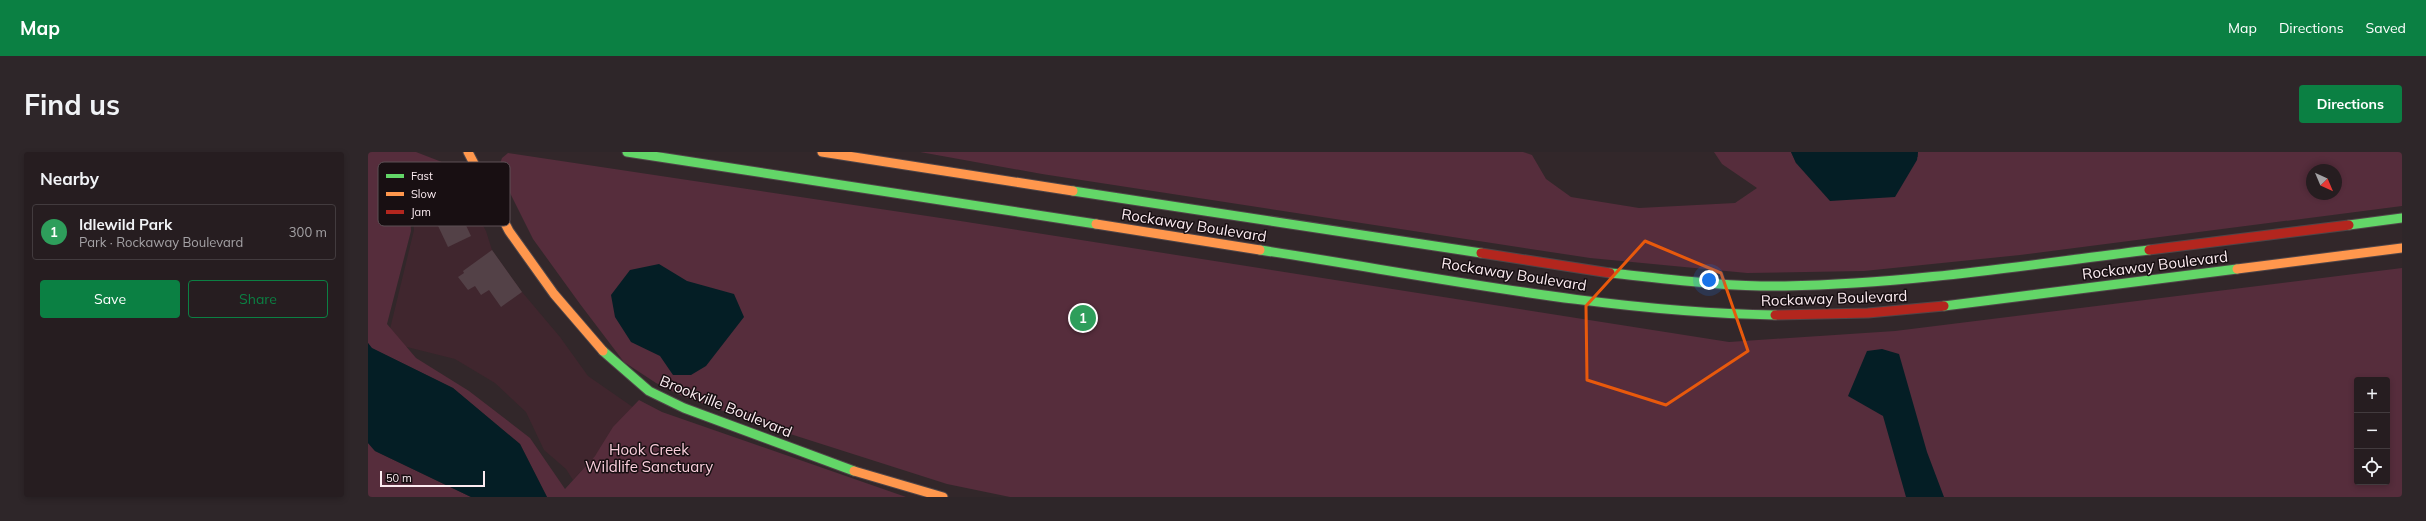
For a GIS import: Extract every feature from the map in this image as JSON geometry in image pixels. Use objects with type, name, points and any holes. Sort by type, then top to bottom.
[{"type":"main road","name":"Brookville Boulevard","points":[[468,152],[473,162]]},
{"type":"main road","name":"Rockaway Boulevard","points":[[627,152],[1599,302],[1726,314],[1828,315],[1907,310],[2402,248]]},
{"type":"main road","name":"Rockaway Boulevard","points":[[822,152],[1608,273],[1732,285],[1818,286],[1940,277],[2402,218]]},
{"type":"main road","name":"Brookville Boulevard","points":[[507,226],[554,294],[603,352],[649,390],[684,408],[875,479],[943,497]]},
{"type":"highlighted area","points":[[1645,241],[1721,273],[1748,351],[1666,405],[1587,380],[1586,306]]},
{"type":"shaded area","points":[[414,226],[483,226],[492,250],[522,292],[560,337],[588,376],[637,410],[573,480],[566,469],[544,450],[526,412],[495,383],[455,359],[403,346],[390,329],[414,230]]},
{"type":"green space","name":"Hook Creek Wildlife Sanctuary","points":[[368,152],[416,152],[442,162],[378,162],[378,226],[411,226],[411,231],[387,324],[416,358],[469,391],[530,438],[565,489],[595,456],[613,427],[639,400],[662,412],[906,497],[547,497],[520,444],[453,388],[371,348],[368,343]]},
{"type":"green space","points":[[920,152],[1523,152],[1532,155],[1546,179],[1571,197],[1639,208],[1735,203],[1757,188],[1722,164],[1714,152],[1791,152],[1796,163],[1918,157],[1918,152],[2402,152],[2402,206],[2020,255],[1864,271],[1747,273],[1590,258],[1042,174]]},
{"type":"green space","points":[[508,153],[954,220],[1729,342],[1895,331],[2402,268],[2402,497],[1010,497],[947,484],[756,423],[682,396],[656,383],[624,362],[533,239],[510,193],[510,162],[501,162],[502,158]]},
{"type":"green space","points":[[368,443],[375,451],[471,497],[368,497]]},
{"type":"water","points":[[1791,152],[1918,152],[1917,160],[1895,197],[1830,201],[1796,163]]},
{"type":"water","points":[[659,264],[687,281],[734,294],[744,317],[706,366],[691,375],[673,375],[660,356],[631,342],[615,317],[611,295],[630,270]]},
{"type":"water","points":[[368,343],[372,348],[453,388],[520,444],[547,497],[471,497],[375,451],[368,443]]},
{"type":"water","points":[[1882,349],[1899,354],[1927,452],[1944,497],[1906,497],[1883,416],[1848,396],[1867,351]]},
{"type":"building","points":[[438,226],[466,226],[471,236],[448,247]]},
{"type":"building","points":[[492,250],[522,292],[501,307],[489,290],[481,295],[475,286],[468,290],[458,277],[464,273],[463,271]]},
{"type":"traffic: fast","points":[[627,152],[1096,224]]},
{"type":"traffic: fast","points":[[1073,191],[1481,253]]},
{"type":"traffic: fast","points":[[2349,225],[2402,218]]},
{"type":"traffic: fast","points":[[1260,250],[1581,300],[1710,312],[1775,315]]},
{"type":"traffic: fast","points":[[1610,273],[1698,282],[1785,286],[1876,282],[1922,278],[2149,250]]},
{"type":"traffic: fast","points":[[1944,306],[2237,269]]},
{"type":"traffic: fast","points":[[603,351],[649,391],[684,408],[854,471]]},
{"type":"traffic: slow","points":[[468,152],[473,162]]},
{"type":"traffic: slow","points":[[822,152],[1073,191]]},
{"type":"traffic: slow","points":[[1096,224],[1260,250]]},
{"type":"traffic: slow","points":[[506,226],[554,294],[603,351]]},
{"type":"traffic: slow","points":[[2237,269],[2402,248]]},
{"type":"traffic: slow","points":[[854,471],[943,497]]},
{"type":"traffic: jam","points":[[2149,250],[2349,225]]},
{"type":"traffic: jam","points":[[1481,253],[1610,273]]},
{"type":"traffic: jam","points":[[1775,315],[1868,313],[1944,306]]},
{"type":"place","name":"Idlewild Park","points":[[1083,318]]}]
